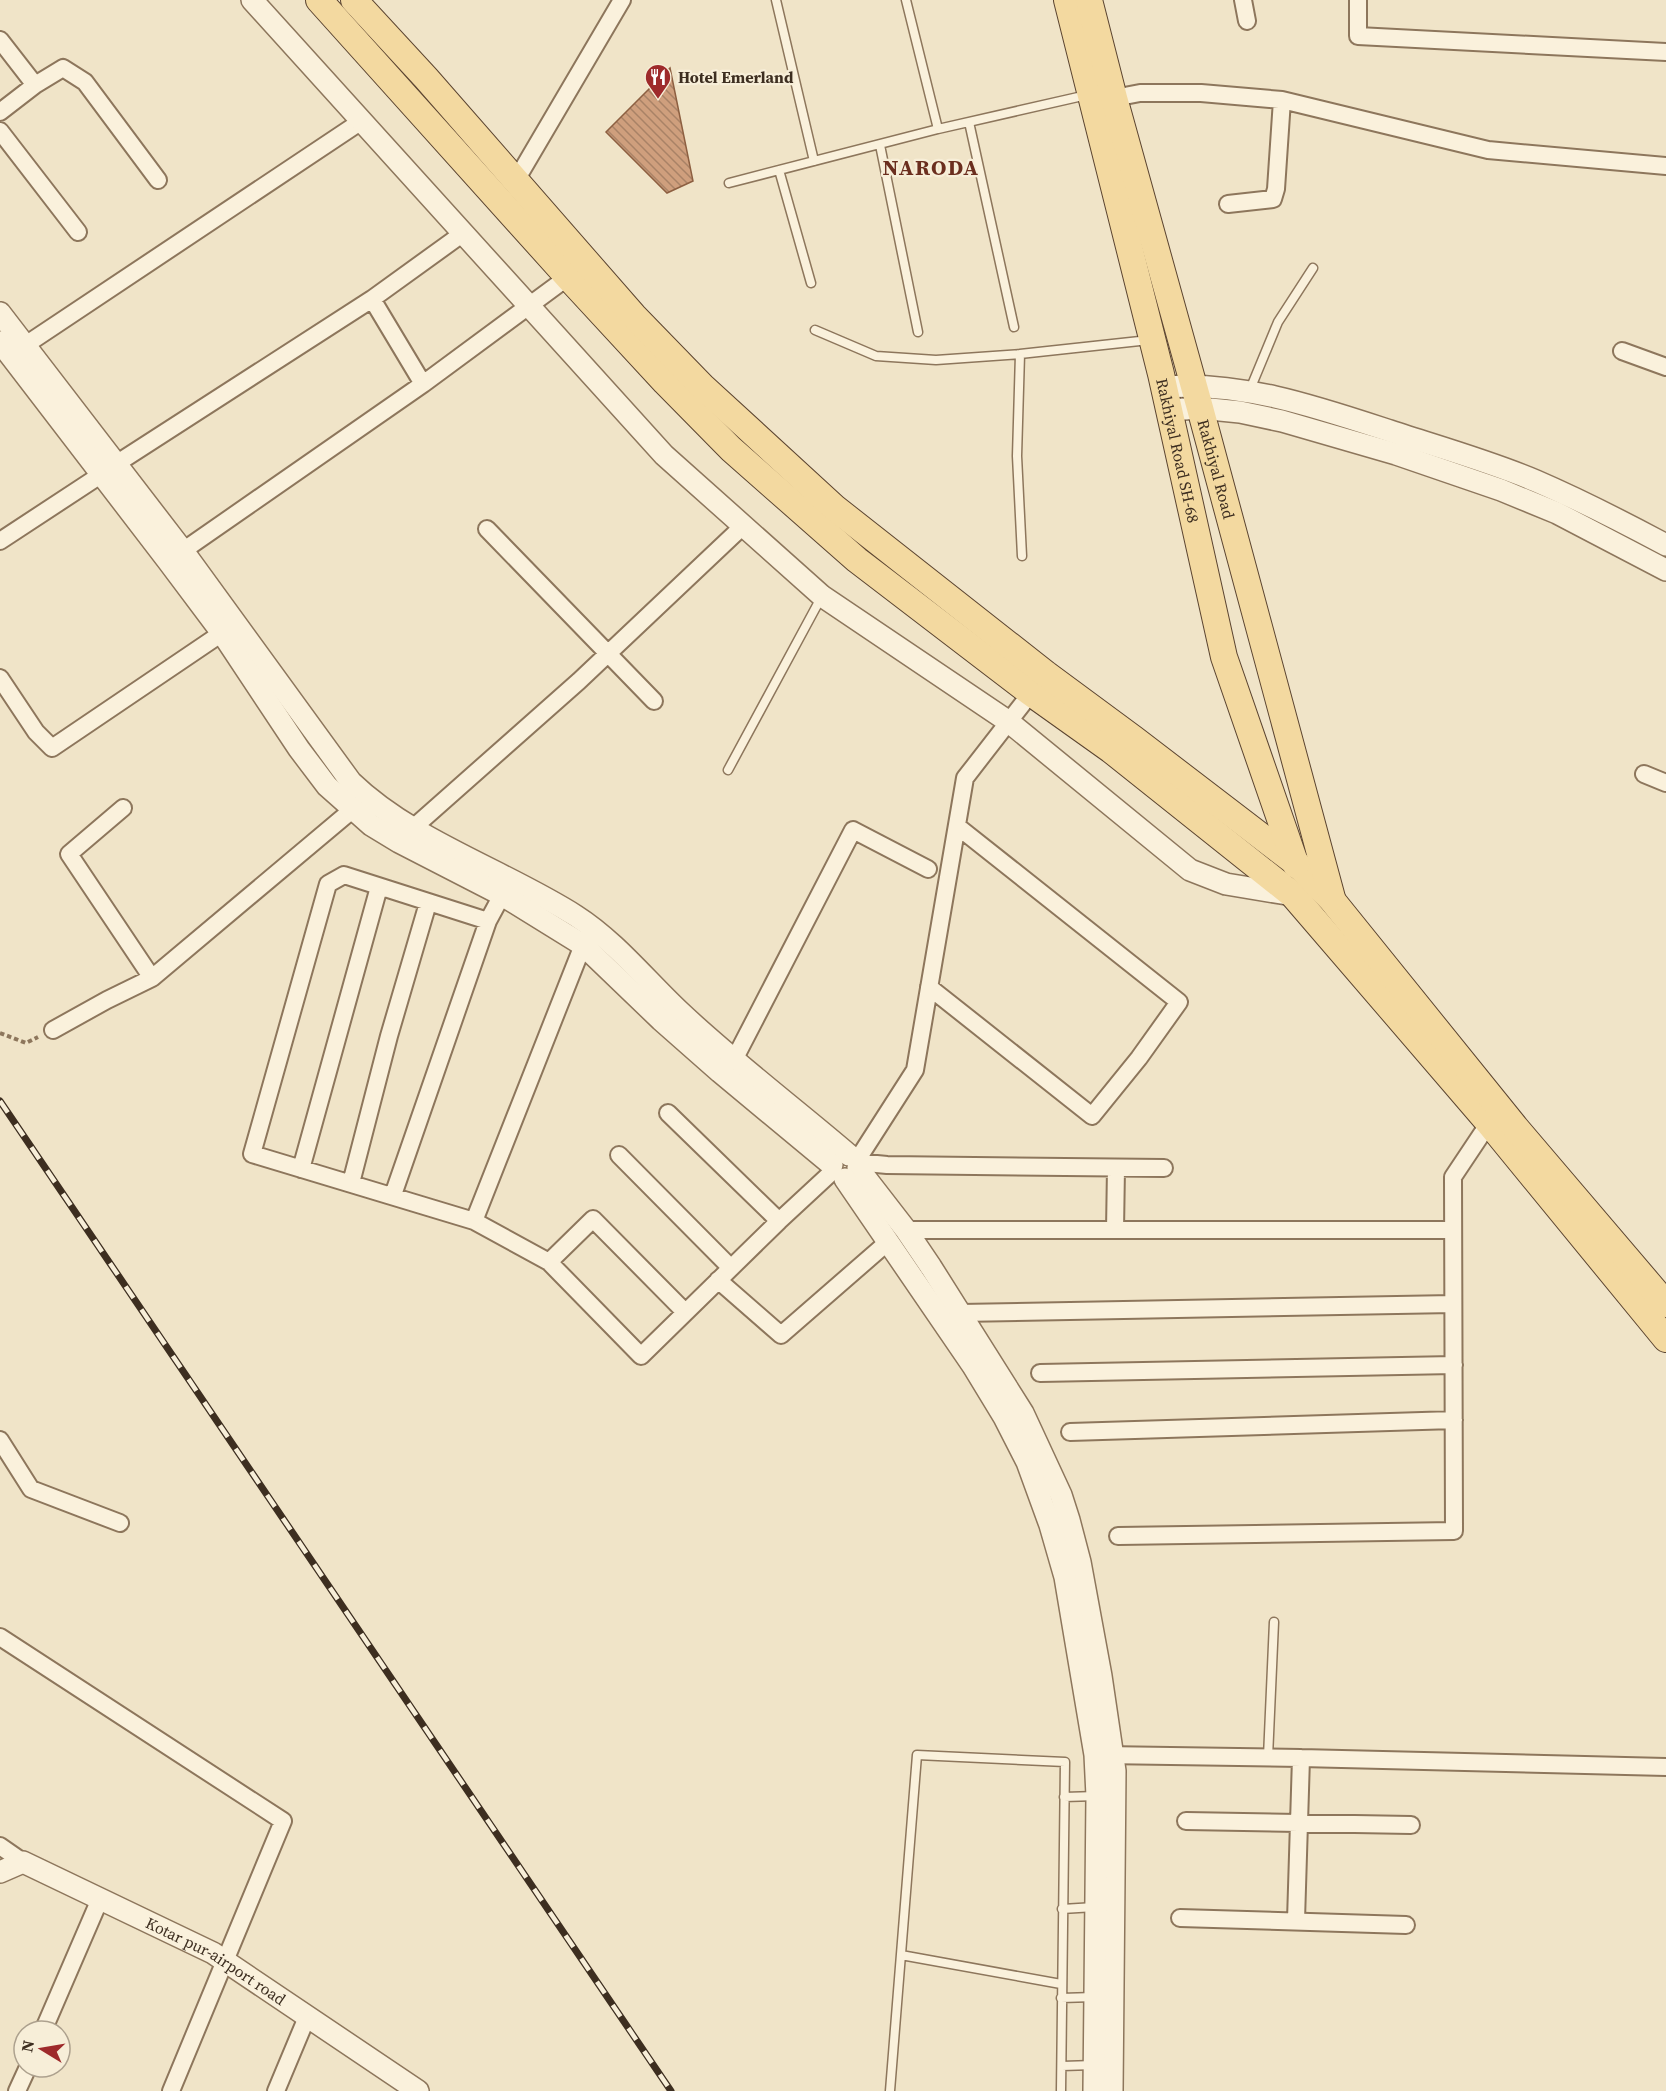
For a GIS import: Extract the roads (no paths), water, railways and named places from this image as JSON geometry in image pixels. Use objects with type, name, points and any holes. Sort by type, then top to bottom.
[{"type":"main road","points":[[319,0],[568,277],[665,382],[731,449],[857,560],[1031,693],[1111,750],[1293,895],[1489,1123],[1666,1339]]},
{"type":"main road","points":[[354,0],[426,78],[634,316],[702,386],[835,508],[1046,674],[1296,863],[1332,900],[1516,1128],[1665,1300]]},
{"type":"main road","name":"Rakhiyal Road SH-68","points":[[1067,0],[1102,96],[1153,340],[1224,657],[1296,863],[1293,895]]},
{"type":"main road","name":"Rakhiyal Road","points":[[1089,0],[1102,96],[1197,396],[1332,900],[1332,941]]},
{"type":"street","points":[[252,0],[360,122],[664,455],[822,596],[1009,722],[1190,870],[1226,884],[1293,895]]},
{"type":"street","points":[[515,182],[622,0]]},
{"type":"street","points":[[1244,0],[1246,21]]},
{"type":"street","points":[[1358,0],[1358,36],[1666,52]]},
{"type":"street","points":[[0,40],[35,85]]},
{"type":"street","points":[[0,112],[35,85],[63,68],[85,82],[158,180]]},
{"type":"street","points":[[1102,96],[1140,93],[1202,93],[1282,100],[1488,150],[1666,166]]},
{"type":"street","points":[[1228,204],[1273,199],[1276,189],[1282,100]]},
{"type":"street","points":[[24,346],[360,122]]},
{"type":"street","points":[[0,131],[78,232]]},
{"type":"street","points":[[0,541],[372,299],[462,234]]},
{"type":"street","points":[[176,556],[423,384],[568,277]]},
{"type":"street","points":[[372,299],[423,384]]},
{"type":"street","points":[[0,313],[109,469],[351,782],[378,807],[413,828],[578,917],[734,1060],[846,1167],[960,1313],[1023,1413],[1027,1462],[1050,1525],[1065,1577],[1105,1755],[1115,1771],[1112,2091]]},
{"type":"street","points":[[0,342],[109,469]]},
{"type":"street","points":[[1622,351],[1666,367]]},
{"type":"street","points":[[1167,399],[1250,392],[1291,401],[1534,480],[1602,511],[1666,545]]},
{"type":"street","points":[[1197,396],[1240,412],[1282,421],[1396,454],[1501,490],[1557,513],[1666,570]]},
{"type":"street","points":[[413,828],[608,653],[743,526]]},
{"type":"street","points":[[488,529],[654,701]]},
{"type":"street","points":[[176,556],[222,633],[299,749],[327,786],[352,810],[399,842],[502,895],[583,945],[686,1042],[846,1167],[887,1165],[1164,1168]]},
{"type":"street","points":[[0,678],[36,732],[52,747],[222,633]]},
{"type":"street","points":[[488,921],[344,875],[328,884],[252,1154],[474,1221],[549,1262],[641,1356],[779,1221],[846,1167],[915,1070],[965,778],[1031,693]]},
{"type":"street","points":[[1644,774],[1666,783]]},
{"type":"street","points":[[123,808],[69,854],[152,978]]},
{"type":"street","points":[[52,1030],[152,978],[352,810]]},
{"type":"street","points":[[929,987],[1092,1116],[1139,1058],[1179,1002],[957,826]]},
{"type":"street","points":[[734,1060],[854,830],[928,869]]},
{"type":"street","points":[[301,1169],[379,887]]},
{"type":"street","points":[[393,1195],[488,921],[502,895]]},
{"type":"street","points":[[351,1184],[389,1036],[428,903]]},
{"type":"street","points":[[474,1221],[583,945]]},
{"type":"street","points":[[668,1113],[779,1221]]},
{"type":"street","points":[[1118,1536],[1454,1531],[1453,1177],[1489,1123]]},
{"type":"street","points":[[619,1155],[781,1335],[897,1235],[1115,1230],[1453,1230]]},
{"type":"street","points":[[1115,1230],[1116,1168]]},
{"type":"street","points":[[549,1262],[592,1219],[685,1312]]},
{"type":"street","points":[[897,1235],[1004,1417],[1026,1440]]},
{"type":"street","points":[[960,1313],[1454,1304]]},
{"type":"street","points":[[1040,1373],[1454,1365]]},
{"type":"street","points":[[1070,1432],[1454,1420]]},
{"type":"street","points":[[0,1440],[31,1489],[120,1523]]},
{"type":"street","points":[[0,1637],[283,1821],[171,2091]]},
{"type":"street","points":[[1105,1755],[1666,1767]]},
{"type":"street","points":[[1094,2091],[1097,1796],[1105,1755]]},
{"type":"street","points":[[1296,1920],[1301,1758]]},
{"type":"street","points":[[1186,1821],[1412,1825]]},
{"type":"street","points":[[0,1846],[23,1862]]},
{"type":"street","points":[[0,1872],[23,1862]]},
{"type":"street","name":"Kotar pur-airport road","points":[[23,1862],[213,1953],[418,2091]]},
{"type":"street","points":[[48,2019],[100,1899]]},
{"type":"street","points":[[1180,1918],[1406,1924]]},
{"type":"street","points":[[276,2091],[307,2017]]},
{"type":"lane","points":[[776,0],[814,161]]},
{"type":"lane","points":[[906,0],[939,129]]},
{"type":"lane","points":[[729,183],[969,122],[1102,96]]},
{"type":"lane","points":[[969,122],[1014,327]]},
{"type":"lane","points":[[880,145],[918,332]]},
{"type":"lane","points":[[779,170],[811,283]]},
{"type":"lane","points":[[1240,412],[1278,322],[1313,268]]},
{"type":"lane","points":[[815,330],[876,356],[936,360],[1153,340]]},
{"type":"lane","points":[[1020,354],[1017,456],[1022,555]]},
{"type":"lane","points":[[728,770],[822,596]]},
{"type":"lane","points":[[1268,1757],[1274,1622]]},
{"type":"lane","points":[[890,2091],[917,1755],[1065,1762],[1061,2091]]},
{"type":"lane","points":[[1064,1797],[1097,1796]]},
{"type":"lane","points":[[1062,1909],[1096,1906]]},
{"type":"lane","points":[[901,1955],[1061,1984]]},
{"type":"lane","points":[[1061,1998],[1095,1997]]},
{"type":"lane","points":[[1062,2066],[1094,2065]]},
{"type":"railway","points":[[0,1101],[671,2091]]},
{"type":"place","name":"Hotel Emerland","points":[[658,100]]},
{"type":"district","name":"NARODA","points":[[931,167]]}]
